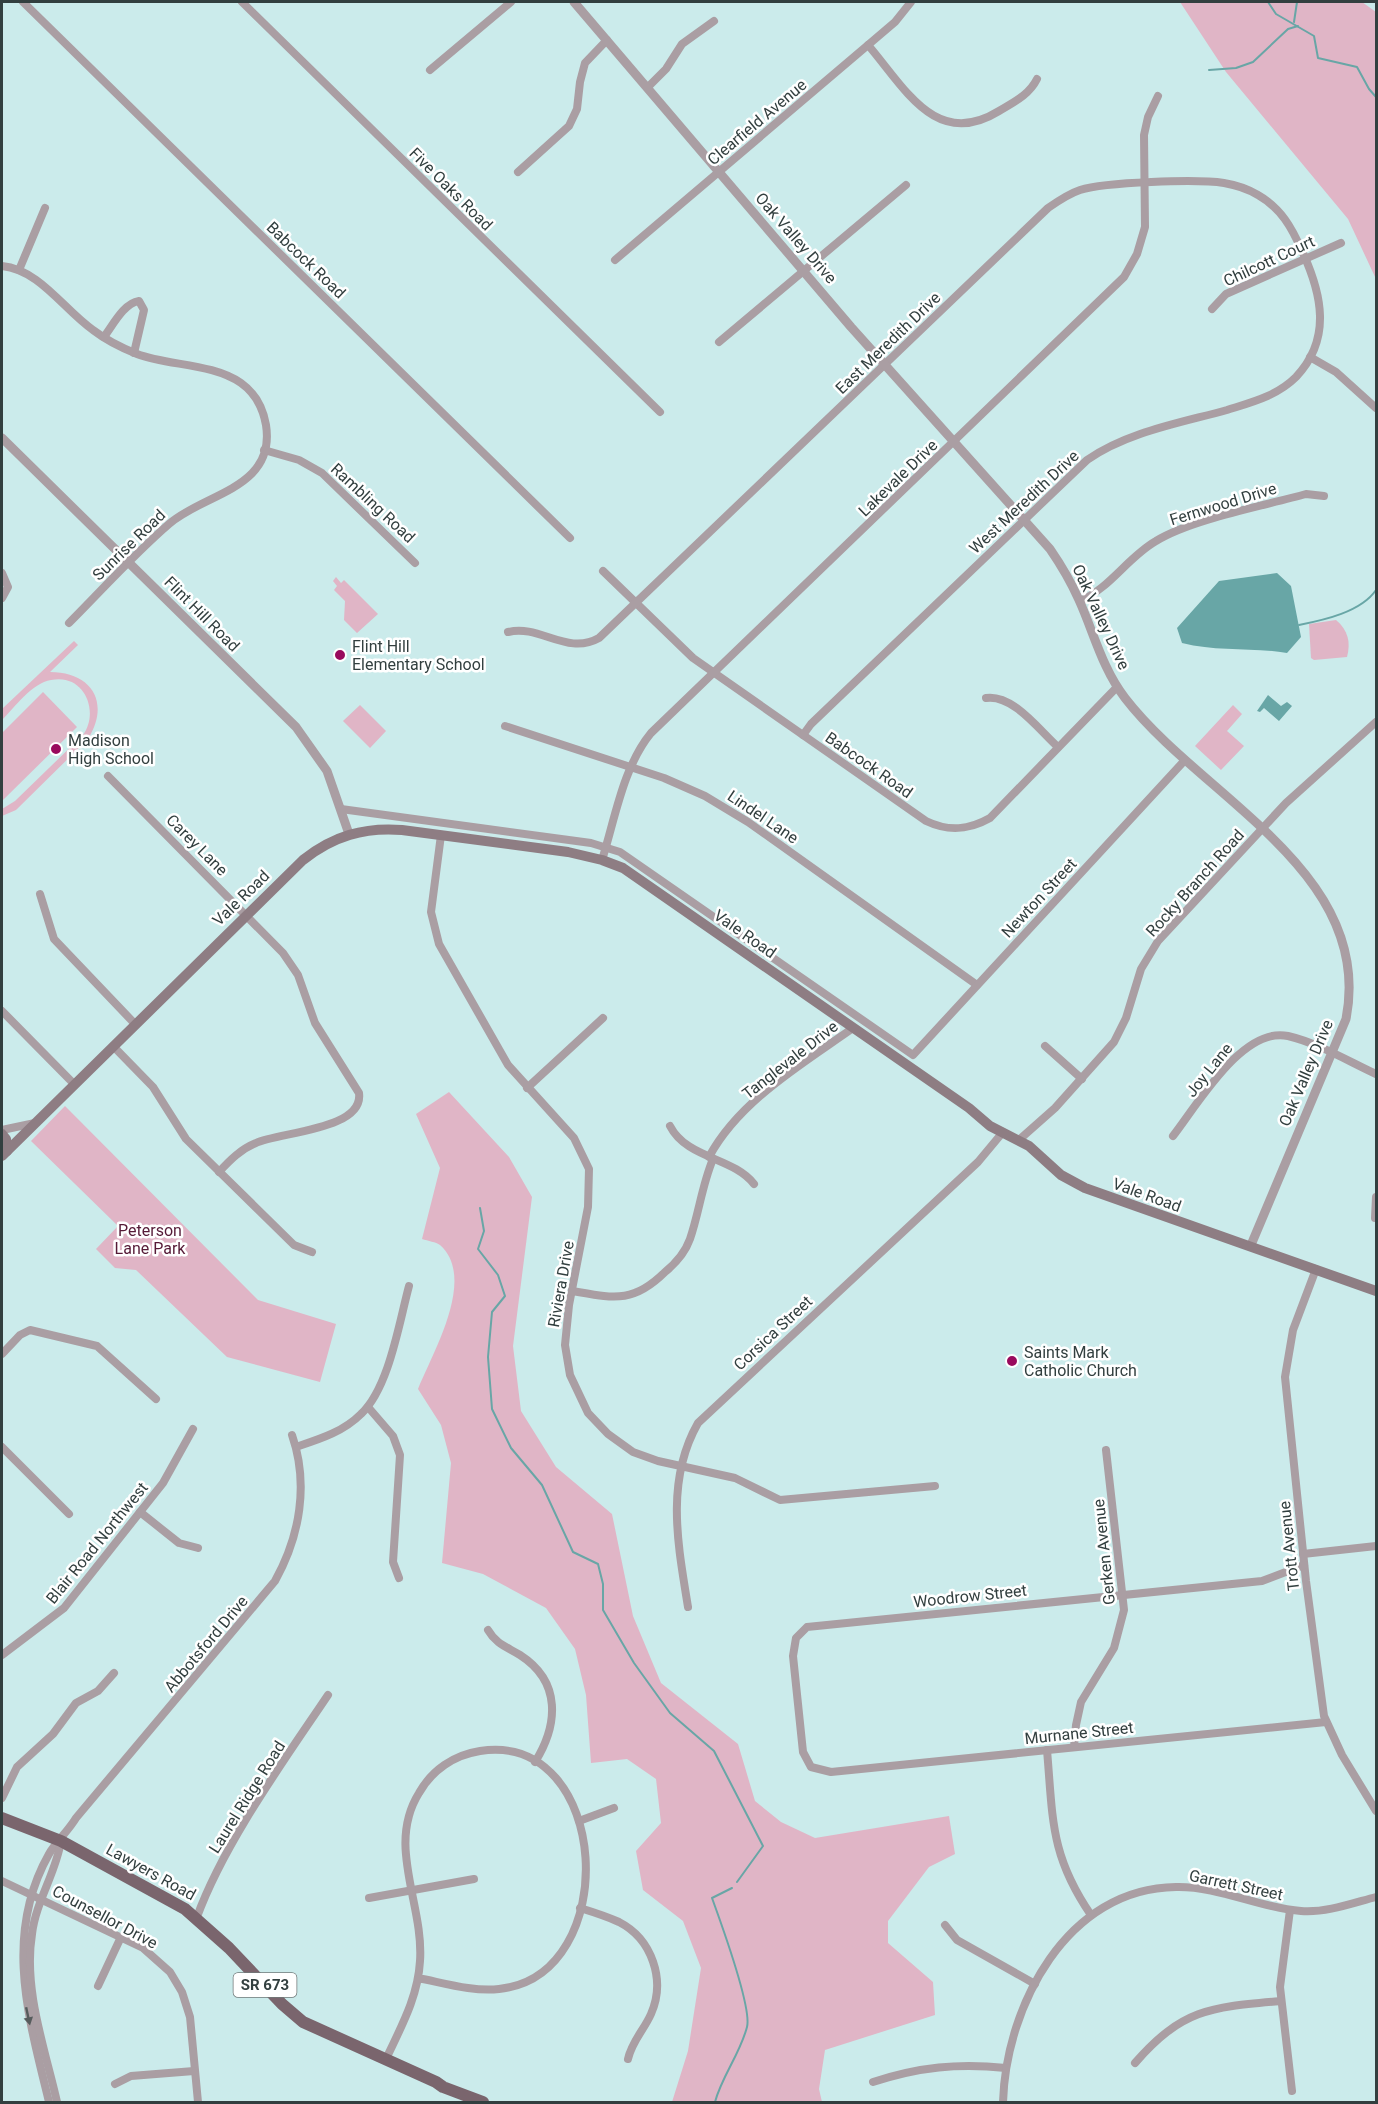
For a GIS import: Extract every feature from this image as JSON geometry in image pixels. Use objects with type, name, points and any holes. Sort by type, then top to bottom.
[{"type":"main road","name":"Vale Road","points":[[4,1154],[246,914],[310,855],[349,834],[389,829],[568,852],[602,860],[634,874],[1003,1132],[1020,1140],[1061,1175],[1085,1188],[1377,1291]]},
{"type":"main road","points":[[2,1132],[6,1139],[4,1154]]},
{"type":"main road","name":"Lawyers Road","points":[[2,1818],[61,1841],[163,1895],[196,1917],[257,1976],[282,2004],[303,2022],[443,2087],[483,2103]]},
{"type":"street","name":"Babcock Road","points":[[23,2],[570,538]]},
{"type":"street","name":"Five Oaks Road","points":[[242,2],[660,412]]},
{"type":"street","points":[[430,70],[511,2]]},
{"type":"street","name":"Oak Valley Drive","points":[[574,2],[804,271],[1056,558],[1080,602],[1101,657],[1117,687],[1148,725],[1294,862],[1317,889],[1335,921],[1345,945],[1350,975],[1349,1004],[1332,1054],[1251,1245]]},
{"type":"street","name":"Clearfield Avenue","points":[[615,260],[895,22],[911,2]]},
{"type":"street","points":[[648,87],[666,69],[682,44],[714,21]]},
{"type":"street","points":[[518,172],[569,126],[577,109],[585,63],[607,40]]},
{"type":"street","points":[[868,45],[923,110],[948,124],[967,125],[985,120],[1029,92],[1037,79]]},
{"type":"street","name":"Lakevale Drive","points":[[602,860],[632,768],[640,749],[651,733],[1124,277],[1142,241],[1146,213],[1144,135],[1148,117],[1158,96]]},
{"type":"street","name":"East Meredith Drive","points":[[507,632],[522,630],[568,644],[584,644],[603,634],[1058,201],[1090,188],[1145,184],[1212,182],[1247,189],[1269,202],[1286,219],[1305,258]]},
{"type":"street","points":[[719,342],[906,184]]},
{"type":"street","points":[[20,270],[45,208]]},
{"type":"street","name":"Chilcott Court","points":[[1212,309],[1226,294],[1341,243]]},
{"type":"street","name":"West Meredith Drive","points":[[803,735],[811,724],[1024,519],[1099,452],[1124,440],[1266,398],[1295,377],[1310,357],[1319,334],[1321,310],[1317,285],[1305,258]]},
{"type":"street","points":[[2,266],[20,270],[104,337],[134,353],[226,376],[244,385],[256,399],[264,417],[267,431],[264,450]]},
{"type":"street","points":[[104,337],[124,311],[132,303],[140,301],[144,310],[134,353]]},
{"type":"street","points":[[1310,357],[1336,372],[1377,408]]},
{"type":"street","name":"Flint Hill Road","points":[[2,438],[309,742],[327,771],[349,834]]},
{"type":"street","name":"Sunrise Road","points":[[69,623],[181,515],[241,484],[255,469],[264,450]]},
{"type":"street","name":"Rambling Road","points":[[264,450],[299,460],[322,472],[416,563]]},
{"type":"street","name":"Fernwood Drive","points":[[1080,602],[1095,593],[1145,548],[1168,534],[1305,494],[1324,496]]},
{"type":"street","name":"Babcock Road","points":[[603,571],[679,646],[714,673],[926,821],[953,829],[972,827],[990,818],[1117,687]]},
{"type":"street","points":[[2,573],[8,587],[2,598]]},
{"type":"street","points":[[986,698],[996,697],[1008,702],[1058,747]]},
{"type":"street","name":"Rocky Branch Road","points":[[1020,1140],[1106,1053],[1121,1030],[1141,969],[1158,941],[1261,830],[1313,778],[1377,722]]},
{"type":"street","name":"Lindel Lane","points":[[505,726],[684,786],[729,809],[977,985]]},
{"type":"street","name":"Newton Street","points":[[906,1064],[1185,760]]},
{"type":"street","name":"Carey Lane","points":[[108,776],[246,914],[293,966],[315,1023],[356,1088],[359,1102],[335,1123],[255,1143],[236,1155],[219,1172]]},
{"type":"street","points":[[341,809],[606,846],[637,862],[913,1055]]},
{"type":"street","name":"Riviera Drive","points":[[441,835],[432,899],[434,932],[508,1065],[574,1138],[589,1169],[588,1207],[572,1291],[565,1345],[570,1375],[581,1401],[597,1424],[620,1443],[646,1457],[743,1481],[780,1500],[935,1486]]},
{"type":"street","points":[[40,894],[54,939],[135,1024]]},
{"type":"street","points":[[2,1011],[74,1084]]},
{"type":"street","points":[[527,1088],[603,1018]]},
{"type":"street","name":"Tanglevale Drive","points":[[572,1291],[609,1298],[627,1297],[645,1289],[663,1275],[677,1261],[688,1244],[711,1158],[728,1128],[768,1091],[854,1028]]},
{"type":"street","name":"Joy Lane","points":[[1173,1136],[1234,1058],[1255,1040],[1272,1035],[1289,1036],[1377,1074]]},
{"type":"street","points":[[113,1046],[153,1087],[186,1139],[294,1245],[312,1252]]},
{"type":"street","points":[[1045,1046],[1082,1079]]},
{"type":"street","points":[[2,1132],[36,1122]]},
{"type":"street","points":[[670,1126],[683,1143],[743,1173],[754,1184]]},
{"type":"street","name":"Corsica Street","points":[[688,1607],[675,1524],[676,1494],[692,1433],[705,1414],[978,1162],[1003,1132]]},
{"type":"street","points":[[1375,1218],[1377,1197]]},
{"type":"street","name":"Trott Avenue","points":[[1316,1269],[1293,1330],[1285,1377],[1304,1565],[1314,1653],[1326,1722],[1342,1755],[1377,1811]]},
{"type":"street","points":[[296,1448],[337,1432],[368,1407],[385,1374],[409,1286]]},
{"type":"street","points":[[2,1354],[20,1335],[30,1330],[97,1346],[156,1399]]},
{"type":"street","points":[[368,1407],[393,1436],[400,1455],[393,1562],[399,1578]]},
{"type":"street","name":"Blair Road Northwest","points":[[3,1651],[64,1608],[171,1470],[193,1429]]},
{"type":"street","name":"Abbotsford Drive","points":[[49,2103],[23,1989],[22,1950],[32,1894],[51,1851],[61,1841],[76,1818],[275,1581],[291,1548],[299,1516],[301,1482],[292,1435]]},
{"type":"street","points":[[2,1447],[69,1514]]},
{"type":"street","name":"Gerken Avenue","points":[[1074,1748],[1076,1725],[1082,1702],[1119,1637],[1124,1610],[1106,1450]]},
{"type":"street","points":[[140,1512],[179,1543],[198,1548]]},
{"type":"street","points":[[1303,1554],[1377,1546]]},
{"type":"street","name":"Woodrow Street","points":[[834,1772],[824,1772],[811,1767],[802,1752],[793,1656],[796,1638],[801,1631],[812,1626],[1262,1581],[1304,1565]]},
{"type":"street","points":[[488,1630],[496,1641],[520,1655],[535,1668],[550,1694],[552,1726],[536,1762]]},
{"type":"street","points":[[2,1798],[17,1767],[53,1734],[76,1703],[98,1691],[114,1673]]},
{"type":"street","name":"Laurel Ridge Road","points":[[196,1917],[208,1887],[228,1851],[328,1695]]},
{"type":"street","name":"Murnane Street","points":[[834,1772],[1326,1722]]},
{"type":"street","points":[[386,2059],[410,2008],[418,1978],[419,1929],[405,1850],[407,1822],[417,1796],[430,1777],[452,1760],[484,1750],[508,1752],[536,1762],[560,1784],[579,1821],[587,1864],[580,1908],[571,1937],[558,1957],[541,1974],[521,1984],[486,1990],[418,1978]]},
{"type":"street","points":[[1047,1750],[1057,1846],[1068,1878],[1091,1915]]},
{"type":"street","points":[[579,1821],[614,1808]]},
{"type":"street","name":"Abbotsford Drive","points":[[57,2103],[33,1995],[30,1966],[32,1933],[40,1898],[58,1857],[61,1841]]},
{"type":"street","points":[[369,1898],[474,1879]]},
{"type":"street","name":"Counsellor Drive","points":[[2,1881],[121,1937],[153,1955],[177,1982],[190,2017],[198,2103]]},
{"type":"street","name":"Garrett Street","points":[[1003,2103],[1006,2068],[1019,2017],[1035,1984],[1072,1931],[1091,1915],[1133,1894],[1177,1886],[1206,1889],[1290,1910],[1318,1910],[1377,1897]]},
{"type":"street","points":[[580,1908],[629,1929],[644,1944],[655,1965],[657,1984],[654,2006],[631,2046],[628,2059]]},
{"type":"street","points":[[1290,1910],[1281,1969],[1281,2001],[1292,2091]]},
{"type":"street","points":[[945,1925],[957,1940],[1035,1984]]},
{"type":"street","points":[[98,1986],[121,1937]]},
{"type":"street","points":[[1135,2063],[1160,2036],[1197,2013],[1224,2006],[1281,2001]]},
{"type":"street","points":[[873,2082],[904,2072],[943,2065],[1006,2068]]},
{"type":"street","points":[[115,2084],[131,2076],[194,2071]]},
{"type":"green space","points":[[1180,2],[1362,2],[1376,12],[1376,279],[1348,219],[1226,72]]},
{"type":"green space","points":[[336,577],[341,583],[344,580],[378,614],[357,633],[344,620],[345,601],[334,590],[337,586],[333,581]]},
{"type":"green space","points":[[1336,620],[1348,637],[1347,657],[1314,660],[1311,658],[1309,624]]},
{"type":"green space","points":[[74,641],[78,645],[50,672],[64,673],[86,683],[97,702],[98,713],[95,725],[88,739],[16,810],[2,816],[2,809],[15,801],[83,735],[88,725],[90,715],[86,696],[72,682],[63,679],[51,680],[37,686],[24,696],[2,720],[2,709]]},
{"type":"green space","points":[[43,692],[77,727],[2,801],[2,733]]},
{"type":"green space","points":[[360,705],[386,731],[370,748],[343,721]]},
{"type":"green space","points":[[1233,705],[1242,714],[1227,731],[1244,746],[1221,770],[1195,746]]},
{"type":"green space","points":[[449,1092],[509,1157],[532,1197],[513,1346],[521,1411],[556,1467],[612,1514],[633,1616],[661,1683],[738,1744],[755,1801],[781,1822],[815,1838],[949,1816],[955,1854],[929,1867],[888,1921],[888,1943],[933,1982],[935,2015],[825,2050],[819,2089],[822,2102],[672,2102],[688,2051],[701,1968],[683,1921],[643,1890],[636,1851],[661,1823],[656,1779],[627,1759],[591,1763],[586,1695],[575,1649],[546,1608],[483,1574],[442,1563],[451,1463],[441,1425],[418,1389],[449,1316],[454,1276],[450,1259],[440,1245],[422,1239],[440,1168],[416,1114]]},
{"type":"green space","name":"Peterson Lane Park","points":[[65,1106],[258,1300],[336,1324],[320,1382],[227,1357],[136,1270],[115,1268],[96,1249],[118,1226],[31,1141]]},
{"type":"water","points":[[1277,573],[1291,586],[1301,637],[1287,653],[1208,648],[1182,643],[1177,628],[1219,581]]},
{"type":"water","points":[[1268,695],[1281,706],[1287,702],[1292,706],[1279,721],[1264,708],[1260,712],[1257,711]]},
{"type":"waterway","points":[[1268,2],[1276,14],[1314,36],[1318,58],[1357,67],[1376,97]]},
{"type":"waterway","points":[[1294,22],[1297,2]]},
{"type":"waterway","points":[[1209,70],[1236,68],[1253,62],[1288,29],[1298,26]]},
{"type":"waterway","points":[[1299,625],[1341,614],[1361,604],[1376,590]]},
{"type":"waterway","points":[[480,1208],[484,1231],[478,1249],[498,1275],[505,1296],[492,1312],[488,1357],[492,1409],[511,1448],[542,1485],[573,1552],[598,1564],[603,1584],[603,1610],[634,1663],[670,1713],[714,1751],[763,1846],[737,1882]]},
{"type":"waterway","points":[[715,2102],[747,2027],[745,2002],[712,1898],[732,1888]]},
{"type":"place","name":"Flint Hill Elementary School","points":[[340,655]]},
{"type":"place","name":"Madison High School","points":[[56,749]]},
{"type":"place","name":"Saints Mark Catholic Church","points":[[1012,1361]]}]
